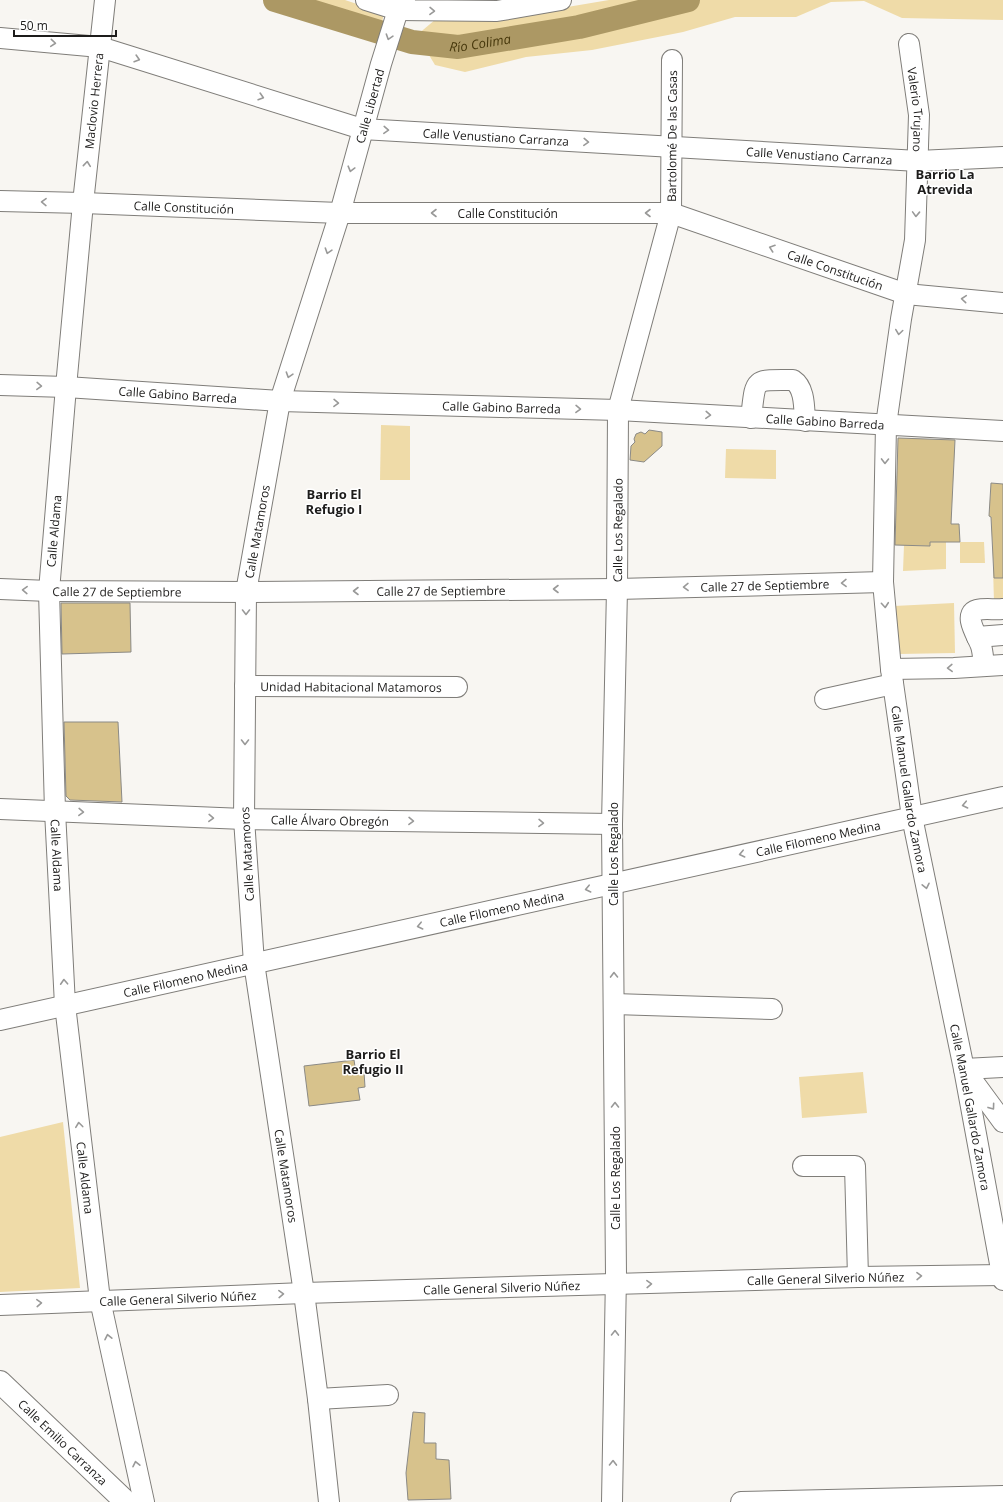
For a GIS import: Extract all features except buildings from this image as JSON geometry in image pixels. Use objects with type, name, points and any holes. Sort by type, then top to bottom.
[{"type":"main road","name":"Calle Emilio Carranza","points":[[0,1382],[126,1502]]},
{"type":"street","points":[[366,0],[401,5],[497,12],[561,0]]},
{"type":"street","name":"Maclovio Herrera","points":[[83,203],[105,1]]},
{"type":"street","name":"Calle Libertad","points":[[340,214],[362,129],[381,64],[401,5]]},
{"type":"street","name":"Calle Venustiano Carranza","points":[[0,38],[100,47],[362,129],[918,161],[1003,157]]},
{"type":"street","name":"Valerio Trujano","points":[[906,294],[915,240],[919,115],[909,44]]},
{"type":"street","name":"Bartolomé De las Casas","points":[[671,213],[672,60]]},
{"type":"street","name":"Calle Constitución","points":[[0,201],[340,214],[671,213],[906,294],[1003,303]]},
{"type":"street","name":"Calle Aldama","points":[[83,203],[49,591],[55,811],[65,1005],[100,1300],[144,1502]]},
{"type":"street","name":"Calle Los Regalado","points":[[612,1502],[616,1285],[612,824],[617,589],[618,410],[671,213]]},
{"type":"street","name":"Calle Matamoros","points":[[329,1502],[318,1398],[304,1293],[254,963],[244,819],[245,686],[246,592],[280,401],[340,214]]},
{"type":"street","name":"Calle Manuel Gallardo Zamora","points":[[906,294],[886,425],[883,582],[892,677],[912,817],[964,1069],[1003,1277]]},
{"type":"street","points":[[751,418],[757,384],[762,380],[793,380],[801,389],[805,421]]},
{"type":"street","name":"Calle Gabino Barreda","points":[[0,385],[66,387],[280,401],[618,410],[1003,431]]},
{"type":"street","name":"Calle 27 de Septiembre","points":[[0,589],[49,591],[246,592],[617,589],[883,582]]},
{"type":"street","points":[[994,665],[982,648],[970,622],[972,614],[976,610],[1003,609]]},
{"type":"street","points":[[977,637],[1003,635]]},
{"type":"street","points":[[825,699],[892,677],[954,668],[994,665]]},
{"type":"street","name":"Unidad Habitacional Matamoros","points":[[245,686],[457,687]]},
{"type":"street","name":"Calle Filomeno Medina","points":[[0,1020],[1003,797]]},
{"type":"street","name":"Calle Álvaro Obregón","points":[[0,809],[244,819],[612,824]]},
{"type":"street","points":[[614,1004],[772,1009]]},
{"type":"street","points":[[964,1069],[1003,1068]]},
{"type":"street","points":[[964,1069],[1003,1122]]},
{"type":"street","points":[[803,1166],[855,1166],[858,1277]]},
{"type":"street","name":"Calle General Silverio Núñez","points":[[0,1305],[304,1293],[858,1277],[1003,1277]]},
{"type":"street","points":[[318,1398],[388,1395]]},
{"type":"street","points":[[741,1502],[1003,1496]]},
{"type":"shaded area","points":[[297,0],[345,0],[384,13],[381,27],[362,23],[331,7],[308,6]]},
{"type":"shaded area","points":[[609,0],[1003,0],[1003,20],[902,18],[864,1],[831,2],[796,17],[735,17],[683,32],[592,50],[526,57],[465,72],[435,65],[417,35],[436,19],[490,20]]},
{"type":"shaded area","points":[[381,425],[410,426],[410,480],[380,480]]},
{"type":"shaded area","points":[[726,449],[776,450],[776,479],[725,478]]},
{"type":"shaded area","points":[[930,542],[946,542],[946,569],[903,571],[904,545],[929,546]]},
{"type":"shaded area","points":[[960,542],[984,542],[985,563],[960,563]]},
{"type":"shaded area","points":[[993,568],[1003,568],[1003,602],[994,602]]},
{"type":"shaded area","points":[[954,603],[955,653],[899,654],[894,606]]},
{"type":"shaded area","points":[[863,1072],[867,1113],[802,1118],[799,1077]]},
{"type":"shaded area","points":[[63,1122],[80,1288],[0,1292],[0,1137]]},
{"type":"waterway","name":"Río Colima","points":[[275,0],[412,42],[458,47],[579,27],[688,0]]},
{"type":"district","name":"Barrio La Atrevida","points":[[945,182]]},
{"type":"district","name":"Barrio El Refugio I","points":[[334,502]]},
{"type":"district","name":"Barrio El Refugio II","points":[[373,1062]]}]
